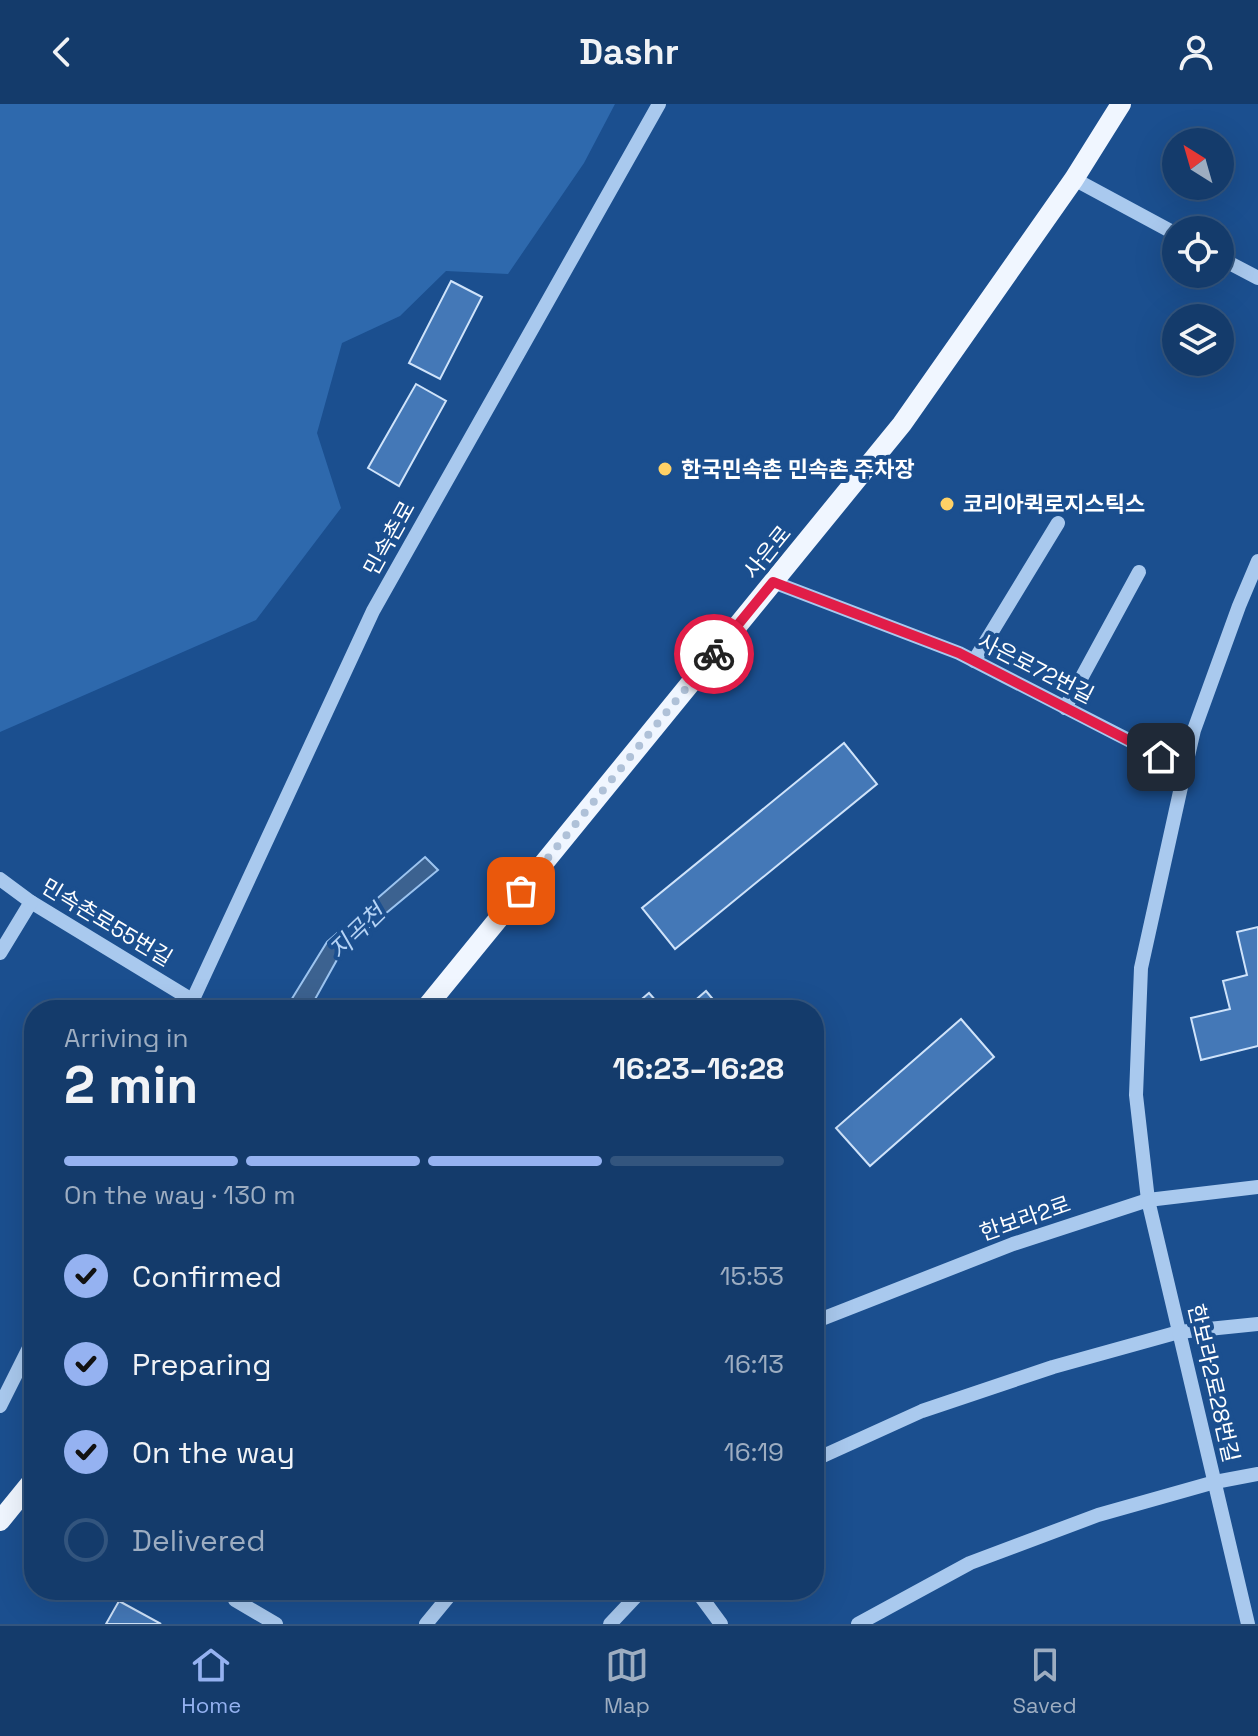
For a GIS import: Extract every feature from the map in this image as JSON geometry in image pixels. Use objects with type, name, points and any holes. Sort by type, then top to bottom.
[{"type":"main road","name":"사은로","points":[[432,1000],[902,424],[1074,179],[1121,104]]},
{"type":"main road","points":[[0,1521],[24,1491]]},
{"type":"street","name":"민속촌로","points":[[192,1000],[373,611],[659,104]]},
{"type":"street","points":[[1074,179],[1162,226]]},
{"type":"street","points":[[1234,265],[1258,278]]},
{"type":"street","points":[[974,661],[1058,523]]},
{"type":"street","name":"한보라2로28번길","points":[[1248,1624],[1148,1200],[1136,1095],[1141,968],[1185,769],[1194,730],[1258,561]]},
{"type":"street","points":[[1065,708],[1139,572]]},
{"type":"street","name":"사은로72번길","points":[[773,582],[974,661],[1185,769]]},
{"type":"street","name":"민속촌로55번길","points":[[0,879],[182,1000]]},
{"type":"street","points":[[0,953],[31,902]]},
{"type":"street","name":"한보라2로","points":[[824,1318],[1013,1244],[1148,1200],[1258,1187]]},
{"type":"street","points":[[824,1455],[922,1411],[1053,1367],[1179,1332],[1258,1324]]},
{"type":"street","points":[[0,1406],[24,1358]]},
{"type":"street","points":[[858,1624],[970,1563],[1098,1515],[1215,1482],[1258,1474]]},
{"type":"street","points":[[235,1600],[276,1624]]},
{"type":"street","points":[[426,1624],[446,1600]]},
{"type":"street","points":[[610,1624],[633,1600]]},
{"type":"street","points":[[703,1600],[721,1624]]},
{"type":"shaded area","points":[[0,104],[615,104],[584,163],[508,274],[446,271],[400,316],[342,343],[317,433],[341,508],[256,620],[0,732]]},
{"type":"water","name":"지곡천","points":[[425,857],[438,870],[343,949],[315,1000],[291,1000],[327,942]]},
{"type":"building","points":[[451,281],[482,297],[440,379],[409,363]]},
{"type":"building","points":[[416,384],[446,401],[399,486],[368,468]]},
{"type":"building","points":[[844,743],[877,784],[675,949],[642,908]]},
{"type":"building","points":[[1258,927],[1258,1046],[1201,1060],[1191,1018],[1230,1009],[1223,981],[1247,975],[1237,932]]},
{"type":"building","points":[[706,991],[714,1000],[696,1000]]},
{"type":"building","points":[[649,993],[655,1000],[641,1000]]},
{"type":"building","points":[[961,1019],[994,1057],[870,1166],[836,1128]]},
{"type":"building","points":[[119,1601],[161,1624],[106,1624]]},
{"type":"way so far","points":[[521,891],[714,654]]},
{"type":"place","name":"한국민속촌 민속촌 주차장","points":[[665,469]]},
{"type":"place","name":"코리아퀵로지스틱스","points":[[947,504]]},
{"type":"route","points":[[714,654],[773,582],[959,653],[1161,757]]}]
